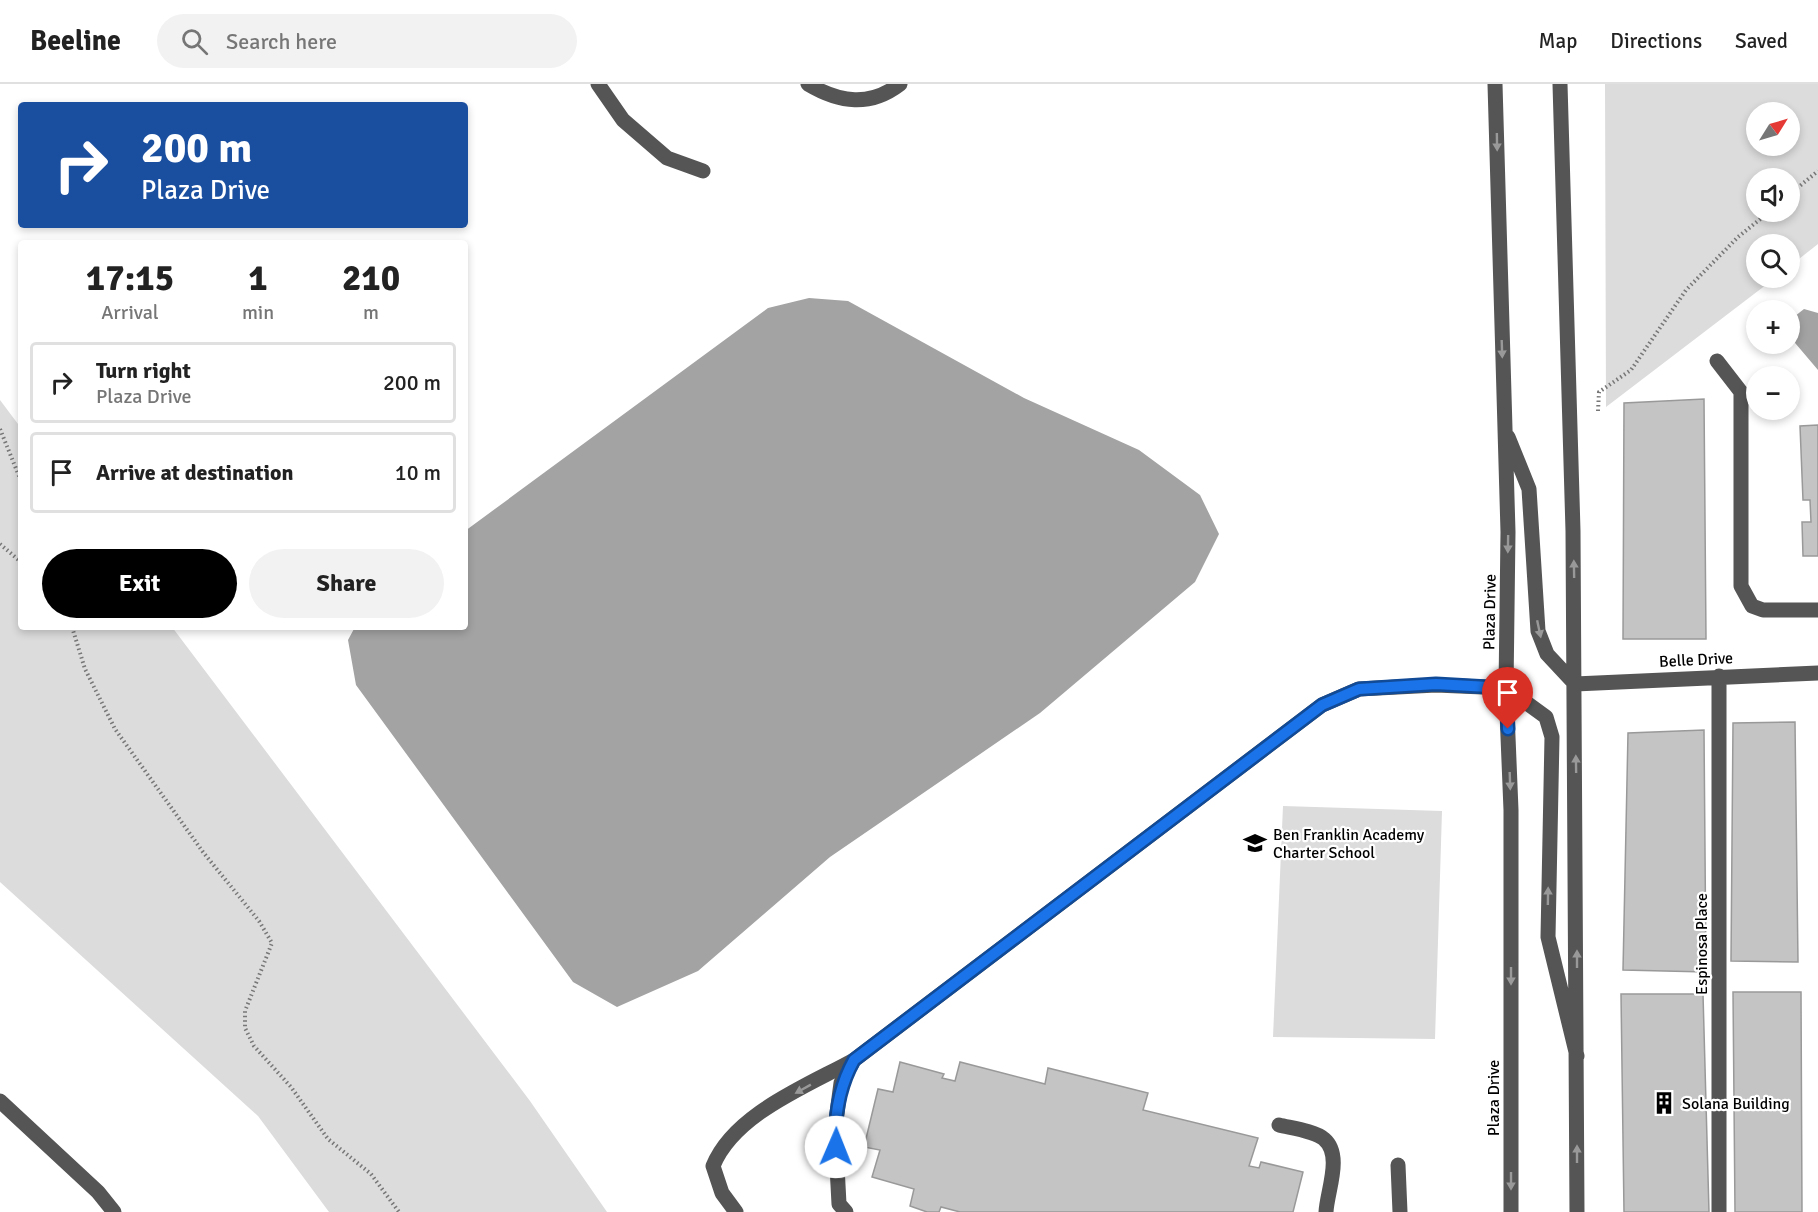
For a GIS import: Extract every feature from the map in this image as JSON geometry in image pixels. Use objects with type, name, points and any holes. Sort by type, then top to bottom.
[{"type":"street","points":[[598,84],[622,120],[667,158],[703,171]]},
{"type":"street","points":[[808,84],[830,97],[853,102],[870,100],[889,93],[900,84]]},
{"type":"street","name":"Plaza Drive","points":[[1495,84],[1508,532],[1506,688],[1511,822],[1511,1212]]},
{"type":"street","points":[[1560,84],[1573,531],[1577,1212]]},
{"type":"street","points":[[1717,361],[1740,392],[1741,586],[1752,606],[1763,610],[1818,610]]},
{"type":"street","points":[[1504,429],[1530,489],[1538,631],[1547,654],[1575,684]]},
{"type":"street","name":"Belle Drive","points":[[1575,684],[1818,673]]},
{"type":"street","name":"Espinosa Place","points":[[1719,676],[1719,1212]]},
{"type":"street","points":[[736,1212],[722,1193],[712,1166],[724,1143],[746,1123],[854,1060],[1322,705],[1359,689],[1436,684],[1506,688],[1546,717],[1552,737],[1548,937],[1577,1056]]},
{"type":"street","points":[[842,1208],[834,1128],[841,1083],[854,1060]]},
{"type":"street","points":[[0,1101],[98,1192],[114,1212]]},
{"type":"street","points":[[1279,1125],[1323,1138],[1332,1149],[1334,1158],[1326,1212]]},
{"type":"street","points":[[1398,1165],[1400,1212]]},
{"type":"path","points":[[1800,186],[1818,171]]},
{"type":"path","points":[[1598,411],[1599,392],[1631,370],[1686,290],[1738,237],[1757,222]]},
{"type":"path","points":[[0,429],[18,474]]},
{"type":"path","points":[[0,544],[18,559]]},
{"type":"path","points":[[73,630],[85,669],[115,729],[203,852],[259,921],[272,943],[245,1011],[245,1028],[254,1046],[291,1087],[328,1139],[371,1174],[399,1212]]},
{"type":"shaded area","points":[[1605,84],[1818,84],[1818,244],[1800,258],[1800,234],[1746,234],[1746,288],[1762,288],[1606,407]]},
{"type":"shaded area","points":[[809,298],[848,301],[1024,398],[1139,450],[1200,495],[1219,534],[1195,582],[1040,713],[830,857],[698,971],[617,1007],[573,982],[356,685],[348,640],[353,630],[468,630],[468,529],[768,308]]},
{"type":"shaded area","points":[[1804,309],[1818,313],[1818,370],[1800,349],[1800,312]]},
{"type":"shaded area","points":[[0,400],[18,424],[18,630],[174,630],[530,1101],[607,1212],[329,1212],[258,1116],[0,882]]},
{"type":"shaded area","points":[[1283,806],[1442,811],[1435,1039],[1273,1037]]},
{"type":"building","points":[[1704,399],[1706,639],[1623,639],[1624,403]]},
{"type":"building","points":[[1818,425],[1818,556],[1803,556],[1802,522],[1811,522],[1810,500],[1803,500],[1800,426]]},
{"type":"building","points":[[1795,722],[1798,962],[1731,961],[1733,723]]},
{"type":"building","points":[[1704,730],[1706,972],[1623,970],[1628,733]]},
{"type":"building","name":"Solana Building","points":[[1733,992],[1801,992],[1802,1212],[1735,1212]]},
{"type":"building","name":"Solana Building","points":[[1621,994],[1703,994],[1709,1212],[1624,1212]]},
{"type":"building","points":[[900,1062],[944,1074],[942,1078],[955,1081],[960,1062],[1045,1084],[1048,1068],[1148,1093],[1143,1110],[1258,1138],[1249,1166],[1259,1168],[1261,1162],[1303,1172],[1293,1212],[960,1212],[941,1207],[939,1212],[927,1212],[910,1206],[914,1189],[872,1177],[880,1150],[864,1147],[878,1089],[893,1092]]},
{"type":"place","name":"Ben Franklin Academy Charter School","points":[[1255,843]]},
{"type":"place","name":"Solana Building","points":[[1664,1103]]},
{"type":"route","points":[[836,1147],[834,1128],[841,1083],[854,1060],[1322,705],[1359,689],[1436,684],[1506,688],[1508,729]]}]
